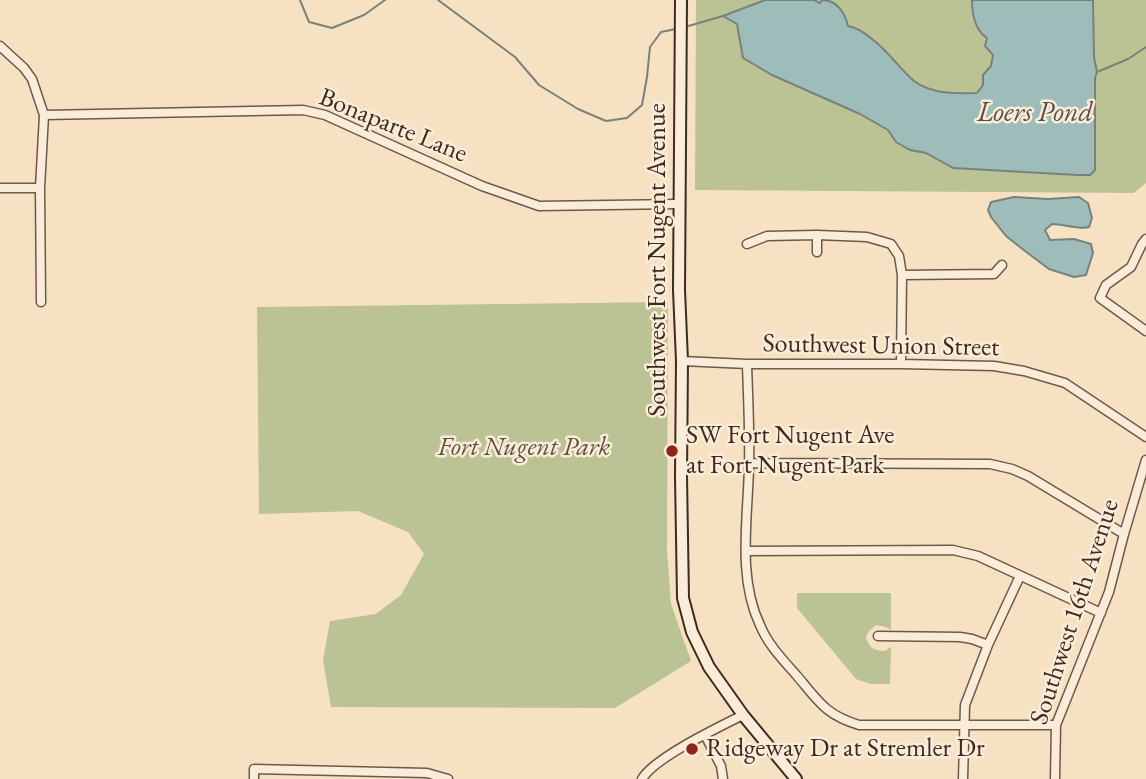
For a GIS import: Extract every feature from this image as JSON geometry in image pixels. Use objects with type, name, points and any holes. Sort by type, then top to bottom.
[{"type":"street","name":"Southwest Fort Nugent Avenue","points":[[681,0],[679,290],[683,598],[692,632],[709,667],[743,715],[796,779]]},
{"type":"street","points":[[0,46],[32,79],[44,115],[40,188],[41,302]]},
{"type":"street","name":"Bonaparte Lane","points":[[44,115],[303,110],[325,115],[482,186],[539,206],[679,204]]},
{"type":"street","points":[[0,188],[40,188]]},
{"type":"street","points":[[747,244],[767,236],[817,235],[867,237],[891,244],[899,256],[902,275],[901,364]]},
{"type":"street","points":[[817,235],[817,252]]},
{"type":"street","points":[[1146,239],[1132,267],[1106,285],[1100,298],[1146,331]]},
{"type":"street","points":[[902,275],[994,274],[1002,265]]},
{"type":"street","name":"Southwest Union Street","points":[[682,361],[994,366],[1065,383],[1146,437]]},
{"type":"street","points":[[747,364],[749,463],[746,551],[750,599],[759,625],[769,642],[823,707],[841,719],[859,725],[1056,725]]},
{"type":"street","name":"Southwest 16th Avenue","points":[[1055,779],[1056,725],[1109,592],[1146,460]]},
{"type":"street","points":[[749,463],[990,464],[1028,476],[1124,534]]},
{"type":"street","points":[[746,551],[953,550],[978,556],[1101,613]]},
{"type":"street","points":[[963,779],[965,705],[988,645],[1020,576]]},
{"type":"street","points":[[878,636],[960,637],[988,645]]},
{"type":"street","points":[[642,779],[645,773],[671,754],[743,715]]},
{"type":"street","points":[[705,735],[721,766],[724,778]]},
{"type":"street","points":[[254,779],[254,769],[427,773],[448,779]]},
{"type":"green space","points":[[696,0],[1146,0],[1146,183],[1134,193],[695,190]]},
{"type":"green space","name":"Fort Nugent Park","points":[[668,302],[667,550],[671,604],[691,661],[615,708],[331,707],[323,660],[330,621],[376,614],[401,595],[424,554],[408,532],[358,511],[259,514],[257,307]]},
{"type":"green space","points":[[797,593],[891,593],[891,630],[876,625],[866,637],[870,646],[875,649],[885,651],[891,647],[890,684],[871,684],[856,679],[797,608]]},
{"type":"water","name":"Loers Pond","points":[[765,0],[832,2],[845,16],[848,26],[861,31],[878,44],[914,81],[936,91],[977,93],[983,85],[983,75],[991,66],[993,55],[985,46],[987,38],[975,21],[972,0],[1093,0],[1094,57],[1097,72],[1095,170],[1090,175],[1077,175],[953,168],[926,153],[910,150],[896,142],[888,130],[860,114],[772,75],[743,58],[737,24],[723,16]]},
{"type":"water","points":[[1014,197],[1079,197],[1088,203],[1092,218],[1089,227],[1052,224],[1045,230],[1050,240],[1074,239],[1091,244],[1093,253],[1086,275],[1074,277],[1049,269],[1006,236],[988,210],[991,202]]},
{"type":"waterway","points":[[300,0],[309,22],[332,28],[364,15],[385,0]]},
{"type":"waterway","points":[[438,0],[515,57],[539,85],[578,109],[606,121],[627,118],[642,105],[650,47],[661,32],[676,29]]},
{"type":"waterway","points":[[685,27],[723,16]]},
{"type":"waterway","points":[[1097,72],[1128,59],[1146,47]]},
{"type":"place","name":"SW Fort Nugent Ave at Fort Nugent Park","points":[[672,451]]},
{"type":"place","name":"Ridgeway Dr at Stremler Dr","points":[[692,749]]}]
